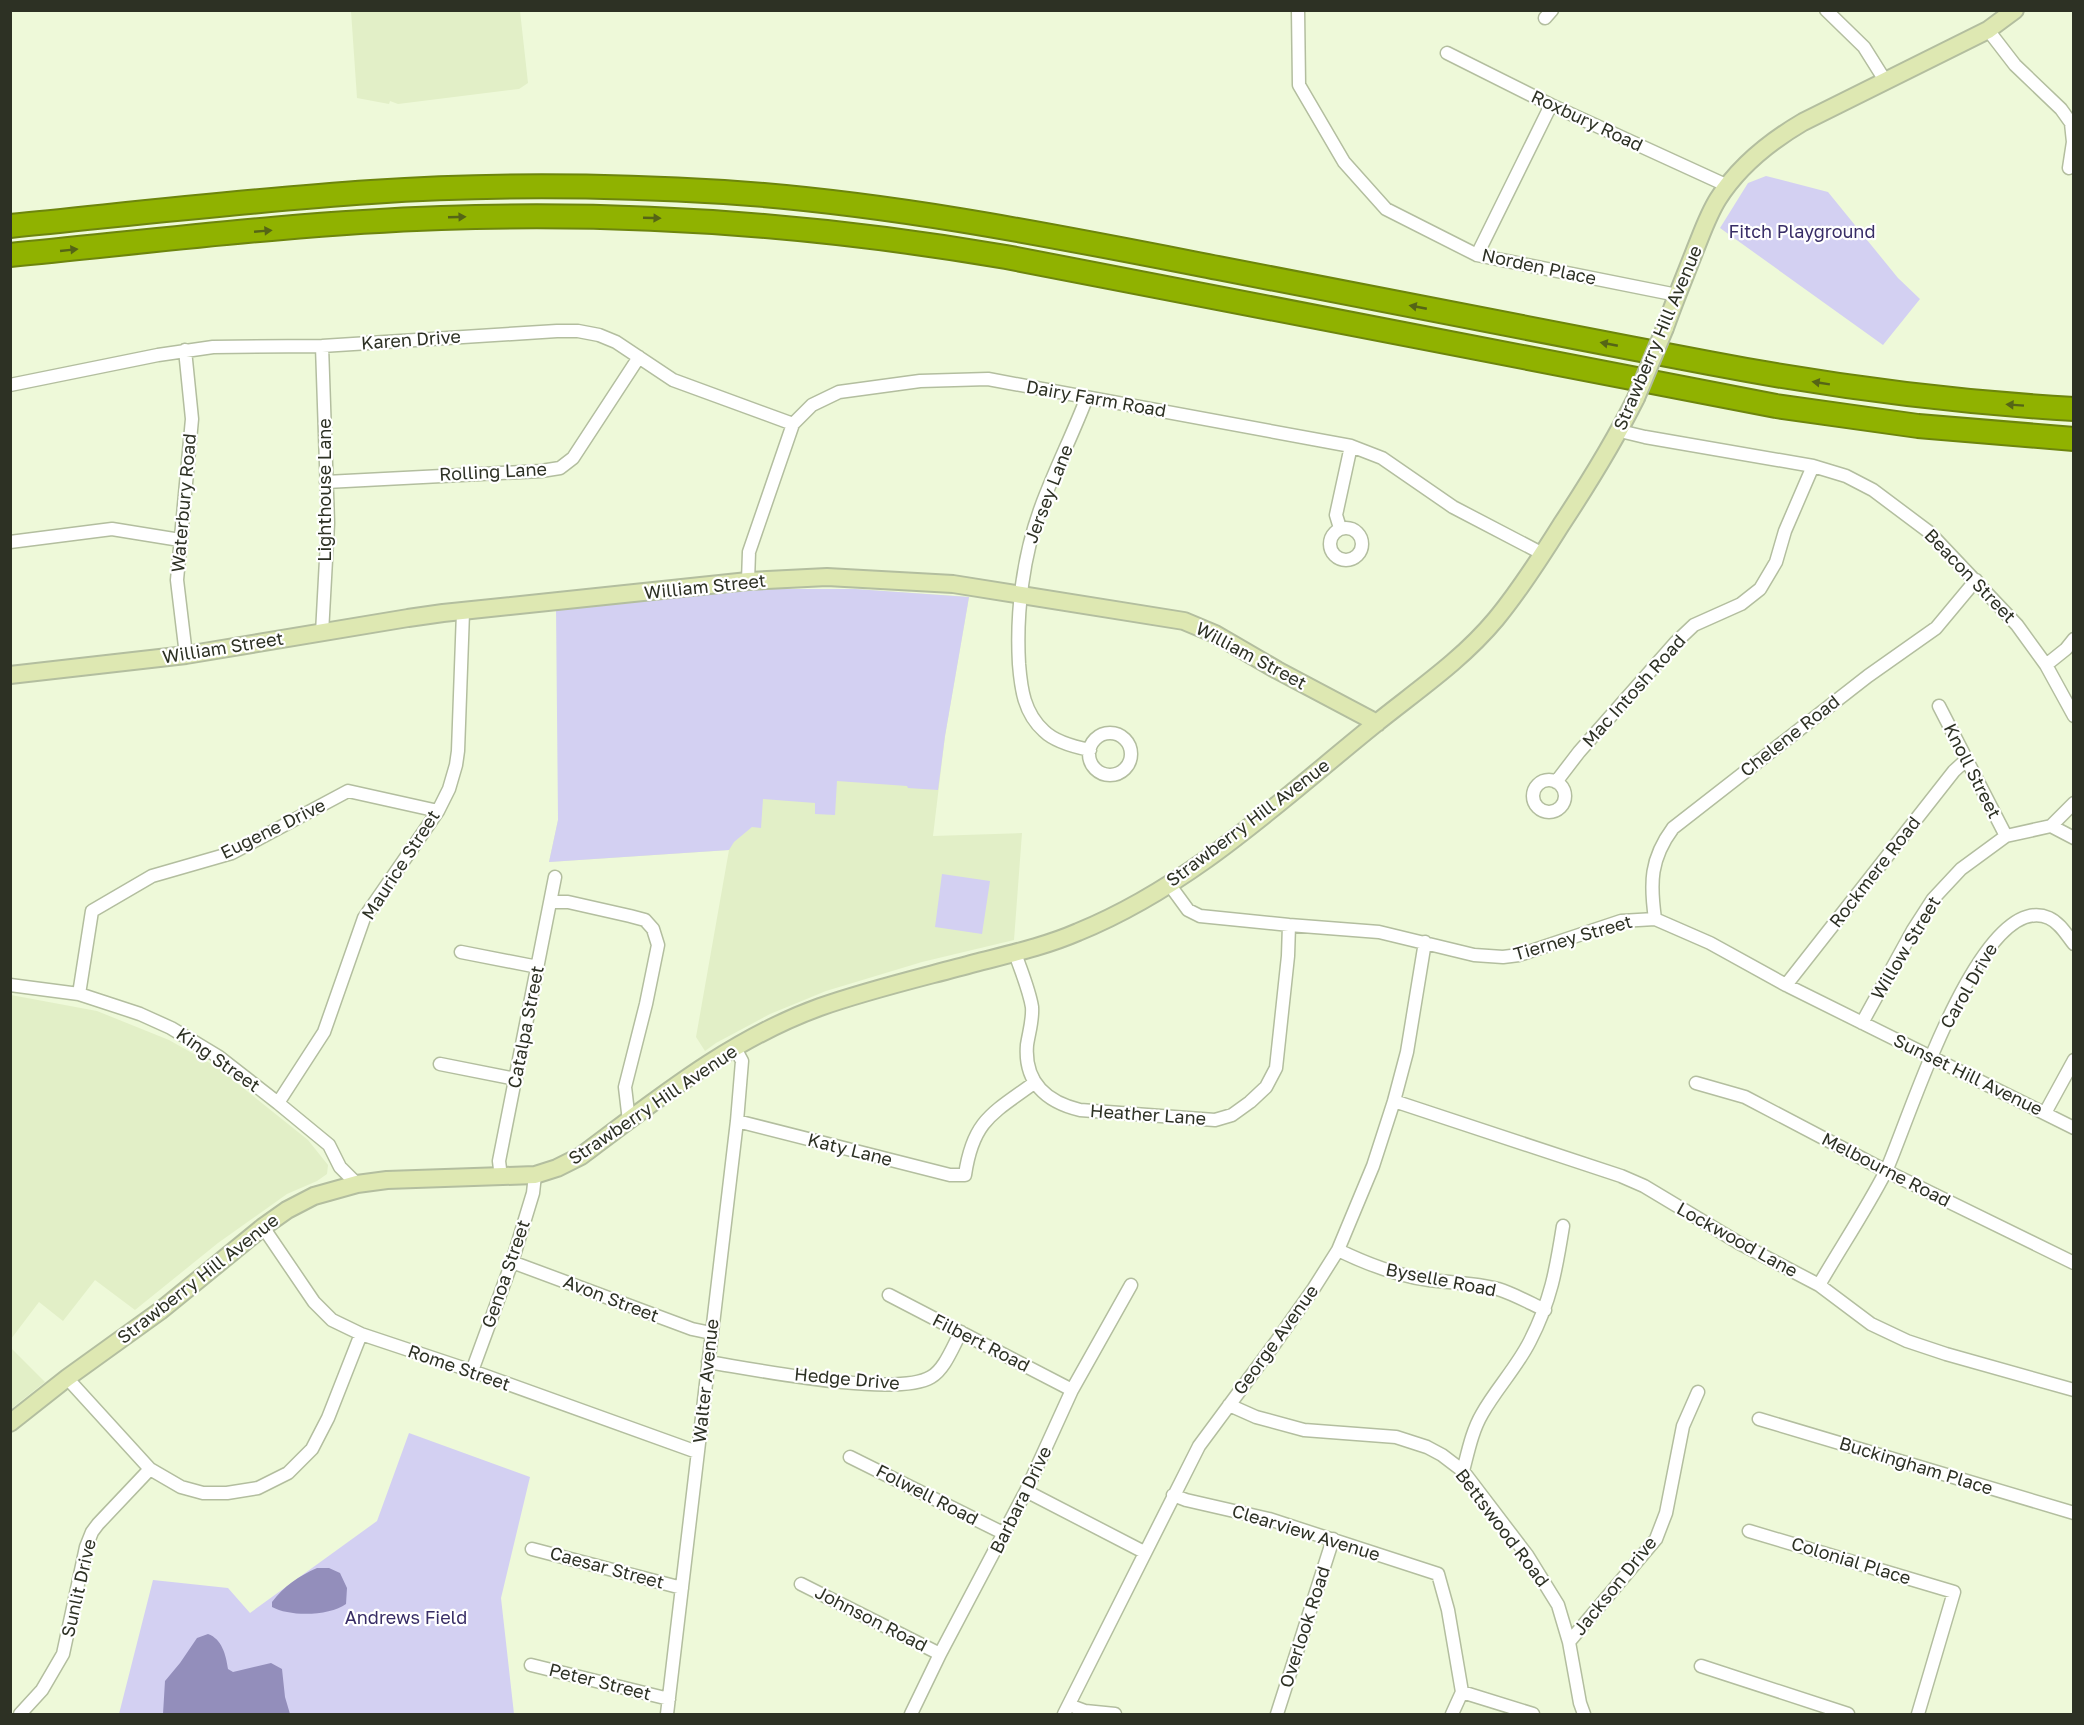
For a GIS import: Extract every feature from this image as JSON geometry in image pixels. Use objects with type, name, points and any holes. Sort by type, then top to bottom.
[{"type":"highway","points":[[10,226],[298,198],[441,188],[585,187],[772,196],[881,208],[1010,228],[1814,382],[1954,400],[2073,409]]},
{"type":"highway","points":[[10,255],[298,228],[441,218],[618,217],[795,228],[901,240],[1006,257],[1776,406],[1918,426],[2073,439]]},
{"type":"main road","name":"Strawberry Hill Avenue","points":[[10,1423],[67,1378],[160,1311],[263,1227],[287,1210],[314,1196],[357,1184],[387,1180],[535,1175],[557,1168],[581,1156],[715,1059],[783,1022],[821,1007],[1015,953],[1077,933],[1114,916],[1216,853],[1424,688],[1495,620],[1543,554],[1620,430],[1636,398],[1708,219],[1728,186],[1747,163],[1782,134],[1803,122],[1988,30],[2015,10]]},
{"type":"main road","name":"William Street","points":[[10,675],[186,655],[408,618],[748,581],[827,577],[889,579],[1022,593],[1184,621],[1215,634],[1377,723]]},
{"type":"street","name":"Norden Place","points":[[1298,10],[1299,85],[1344,162],[1386,208],[1477,255],[1677,295]]},
{"type":"street","points":[[1826,10],[1864,47],[1886,82]]},
{"type":"street","points":[[1988,30],[2014,65],[2061,109],[2071,123],[2073,142],[2069,168]]},
{"type":"street","name":"Roxbury Road","points":[[1447,53],[1551,105],[1728,186]]},
{"type":"street","points":[[1477,255],[1551,105]]},
{"type":"street","name":"Karen Drive","points":[[10,385],[185,350],[213,347],[322,346],[578,331],[599,335],[616,342],[673,380],[793,424]]},
{"type":"street","name":"Lighthouse Lane","points":[[321,633],[328,523],[322,346]]},
{"type":"street","name":"Waterbury Road","points":[[185,350],[192,419],[177,580],[186,655]]},
{"type":"street","name":"Rolling Lane","points":[[326,482],[541,471],[560,468],[573,459],[639,357]]},
{"type":"street","name":"Dairy Farm Road","points":[[748,581],[749,552],[793,424],[812,405],[839,392],[920,381],[988,379],[1351,446],[1382,458],[1453,507],[1543,554]]},
{"type":"street","name":"Jersey Lane","points":[[1087,397],[1041,508],[1028,550],[1017,634],[1023,698],[1029,713],[1044,732],[1072,746],[1090,750]]},
{"type":"street","name":"Beacon Street","points":[[1620,430],[1644,437],[1813,465],[1846,476],[1873,490],[1929,532],[2017,625],[2046,665],[2073,716]]},
{"type":"street","points":[[1340,528],[1336,515],[1351,446]]},
{"type":"street","name":"Mac Intosh Road","points":[[1556,782],[1579,752],[1676,642],[1694,625],[1740,604],[1760,589],[1776,562],[1785,531],[1813,465]]},
{"type":"street","points":[[10,542],[112,529],[180,540]]},
{"type":"street","name":"Chelene Road","points":[[1655,919],[1651,893],[1653,868],[1663,842],[1673,828],[1868,676],[1936,628],[1976,580]]},
{"type":"street","name":"Maurice Street","points":[[278,1102],[324,1032],[364,918],[438,811],[449,789],[457,758],[463,612]]},
{"type":"street","points":[[2046,665],[2066,649],[2073,639]]},
{"type":"street","name":"Knoll Street","points":[[1939,706],[2006,836]]},
{"type":"street","name":"Rockmere Road","points":[[1786,985],[1966,760]]},
{"type":"street","name":"Eugene Drive","points":[[79,994],[92,911],[152,876],[232,853],[348,791],[438,811]]},
{"type":"street","points":[[2073,803],[2050,826],[2073,838]]},
{"type":"street","name":"Willow Street","points":[[1862,1023],[1913,930],[1934,899],[1961,869],[2006,836],[2050,826]]},
{"type":"street","name":"Catalpa Street","points":[[501,1177],[500,1161],[555,877]]},
{"type":"street","name":"Tierney Street","points":[[1169,884],[1188,910],[1200,916],[1289,926],[1379,932],[1474,955],[1503,957],[1519,955],[1621,921],[1655,919],[1710,943],[1862,1023]]},
{"type":"street","points":[[551,902],[568,902],[645,920],[653,929],[658,945],[625,1087],[629,1121]]},
{"type":"street","name":"Carol Drive","points":[[1819,1285],[1886,1171],[1931,1057],[1986,950],[2001,932],[2022,918],[2034,915],[2047,917],[2060,924],[2073,944]]},
{"type":"street","name":"Heather Lane","points":[[1034,1083],[1063,1106],[1080,1110],[1215,1120],[1232,1115],[1266,1087],[1276,1068],[1289,926]]},
{"type":"street","name":"George Avenue","points":[[1067,1710],[1198,1446],[1283,1333],[1338,1250],[1373,1166],[1394,1101],[1407,1052],[1425,942]]},
{"type":"street","points":[[461,952],[538,967]]},
{"type":"street","points":[[1015,953],[1032,1008],[1027,1052],[1030,1074],[1034,1083]]},
{"type":"street","name":"King Street","points":[[10,985],[79,994],[140,1014],[171,1028],[219,1057],[278,1102],[329,1145],[340,1167],[357,1184]]},
{"type":"street","name":"Sunset Hill Avenue","points":[[1862,1023],[2073,1128]]},
{"type":"street","name":"Walter Avenue","points":[[667,1714],[737,1120],[742,1061],[735,1048]]},
{"type":"street","points":[[2045,1113],[2073,1060]]},
{"type":"street","points":[[440,1064],[516,1079]]},
{"type":"street","name":"Katy Lane","points":[[737,1120],[950,1175],[965,1175],[970,1149],[979,1128],[996,1111],[1034,1083]]},
{"type":"street","name":"Melbourne Road","points":[[1696,1083],[1745,1097],[1886,1171],[2073,1263]]},
{"type":"street","name":"Lockwood Lane","points":[[1394,1101],[1621,1176],[1644,1186],[1739,1243],[1819,1285],[1871,1324],[1907,1341],[2073,1390]]},
{"type":"street","name":"Genoa Street","points":[[472,1371],[512,1262],[533,1193],[535,1175]]},
{"type":"street","points":[[1462,1471],[1470,1441],[1481,1415],[1529,1343],[1545,1310],[1554,1282],[1563,1226]]},
{"type":"street","name":"Rome Street","points":[[263,1227],[315,1302],[332,1320],[361,1334],[698,1452]]},
{"type":"street","name":"Byselle Road","points":[[1338,1250],[1369,1265],[1400,1274],[1429,1280],[1465,1282],[1500,1290],[1545,1310]]},
{"type":"street","name":"Avon Street","points":[[512,1262],[692,1329],[711,1333]]},
{"type":"street","name":"Barbara Drive","points":[[911,1714],[940,1654],[1005,1534],[1072,1390],[1131,1285]]},
{"type":"street","name":"Filbert Road","points":[[889,1295],[1072,1390]]},
{"type":"street","name":"Hedge Drive","points":[[708,1362],[834,1381],[879,1384],[920,1382],[932,1377],[938,1371],[961,1332]]},
{"type":"street","points":[[67,1378],[150,1469],[181,1487],[204,1493],[227,1494],[258,1488],[288,1473],[312,1449],[328,1418],[361,1334]]},
{"type":"street","name":"Jackson Drive","points":[[1569,1642],[1656,1539],[1666,1513],[1683,1426],[1698,1392]]},
{"type":"street","name":"Bettswood Road","points":[[1229,1405],[1256,1417],[1304,1430],[1396,1437],[1427,1447],[1442,1455],[1462,1471],[1545,1581],[1558,1605],[1569,1642],[1584,1714]]},
{"type":"street","name":"Buckingham Place","points":[[1759,1419],[2073,1513]]},
{"type":"street","name":"Folwell Road","points":[[850,1457],[1005,1534]]},
{"type":"street","name":"Sunlit Drive","points":[[20,1714],[42,1690],[63,1654],[86,1547],[92,1532],[150,1469]]},
{"type":"street","points":[[1026,1491],[1144,1552]]},
{"type":"street","name":"Clearview Avenue","points":[[1173,1495],[1269,1519],[1438,1574],[1448,1610],[1462,1692]]},
{"type":"street","name":"Colonial Place","points":[[1749,1531],[1954,1592],[1918,1714]]},
{"type":"street","name":"Overlook Road","points":[[1277,1714],[1333,1539]]},
{"type":"street","name":"Caesar Street","points":[[532,1549],[682,1588]]},
{"type":"street","name":"Johnson Road","points":[[801,1584],[940,1654]]},
{"type":"street","name":"Peter Street","points":[[531,1665],[669,1699]]},
{"type":"street","points":[[1701,1666],[1848,1714]]},
{"type":"street","points":[[1452,1714],[1462,1692],[1533,1714]]},
{"type":"street","points":[[1067,1710],[1115,1714]]},
{"type":"shaded area","points":[[351,11],[520,11],[528,83],[519,89],[398,104],[390,101],[389,104],[357,98]]},
{"type":"shaded area","points":[[855,589],[969,597],[945,736],[933,836],[1022,833],[1014,940],[922,962],[826,991],[770,1014],[705,1051],[696,1037],[729,850],[549,862],[558,820]]},
{"type":"shaded area","points":[[11,995],[97,1011],[169,1040],[217,1067],[308,1140],[328,1165],[327,1174],[287,1194],[218,1243],[135,1310],[95,1280],[63,1321],[39,1302],[11,1339]]},
{"type":"shaded area","points":[[11,1348],[45,1382],[11,1409]]},
{"type":"shaded area","points":[[317,1568],[329,1568],[340,1573],[347,1588],[346,1604],[330,1611],[310,1614],[299,1614],[272,1607],[272,1602],[287,1586]]},
{"type":"shaded area","points":[[208,1634],[220,1644],[228,1669],[233,1672],[271,1663],[282,1669],[285,1697],[290,1714],[163,1714],[165,1681],[197,1638]]},
{"type":"green space","name":"Fitch Playground","points":[[1766,176],[1828,192],[1898,278],[1920,299],[1883,345],[1720,228],[1748,183]]},
{"type":"green space","points":[[743,589],[855,589],[969,597],[938,790],[837,781],[835,815],[815,814],[815,803],[763,799],[761,828],[752,827],[734,842],[729,850],[549,862],[558,820],[556,607]]},
{"type":"green space","points":[[942,874],[990,881],[982,934],[935,927]]},
{"type":"green space","name":"Andrews Field","points":[[409,1433],[530,1477],[501,1598],[514,1714],[119,1714],[153,1580],[228,1588],[250,1613],[377,1521]]}]
